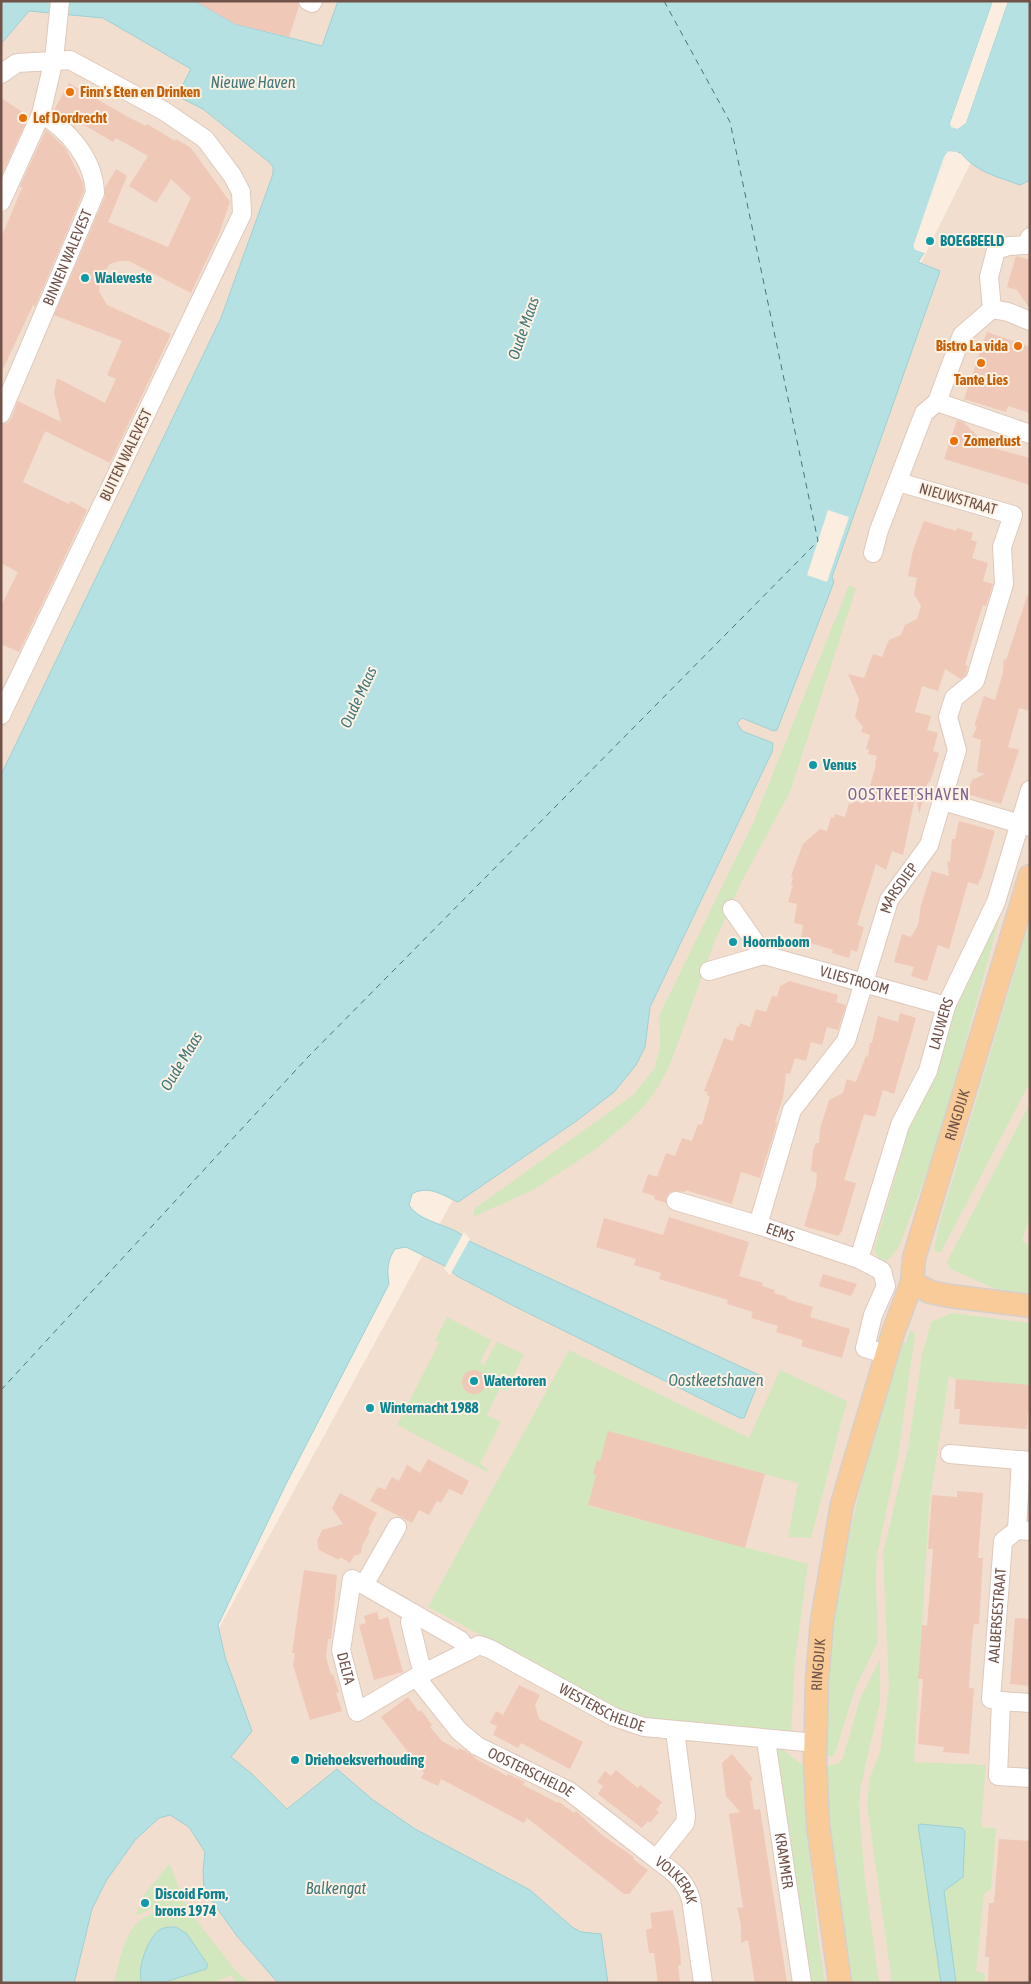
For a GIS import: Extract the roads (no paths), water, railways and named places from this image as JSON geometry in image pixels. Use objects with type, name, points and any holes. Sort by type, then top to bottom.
[{"type":"main road","name":"RINGDIJK","points":[[840,1983],[818,1825],[816,1743],[817,1680],[822,1621],[842,1504],[886,1354],[912,1282],[914,1258],[1030,876]]},
{"type":"main road","points":[[912,1282],[930,1292],[943,1295],[976,1301],[1030,1306]]},
{"type":"street","points":[[1,202],[41,114],[54,59],[59,8]]},
{"type":"street","points":[[1,74],[17,63],[54,59]]},
{"type":"street","name":"BUITEN WALEVEST","points":[[1,715],[242,214],[241,192],[232,175],[199,133],[164,111],[70,60],[54,59]]},
{"type":"street","name":"BINNEN WALEVEST","points":[[1,414],[95,193],[92,174],[83,156],[57,123],[41,114]]},
{"type":"street","points":[[992,309],[989,277],[996,250],[1009,246],[1026,246],[1030,237]]},
{"type":"street","points":[[992,309],[1008,312],[1030,321]]},
{"type":"street","points":[[873,552],[924,413],[937,402],[962,335],[992,309]]},
{"type":"street","points":[[937,402],[1030,434]]},
{"type":"street","name":"NIEUWSTRAAT","points":[[898,482],[1013,515],[1002,547]]},
{"type":"street","name":"MARSDIEP","points":[[758,1225],[792,1110],[846,1041],[889,900],[929,845],[957,750],[948,717],[954,698],[975,681],[1004,584],[1002,547]]},
{"type":"street","name":"LAUWERS","points":[[859,1259],[900,1124],[928,1071],[946,1006],[996,902],[1025,826],[1030,790]]},
{"type":"street","points":[[943,801],[1025,826]]},
{"type":"street","points":[[709,971],[764,955],[732,909]]},
{"type":"street","name":"VLIESTROOM","points":[[764,955],[946,1006]]},
{"type":"street","name":"EEMS","points":[[676,1201],[758,1225],[859,1259],[882,1271],[886,1286],[873,1315],[865,1348],[886,1354]]},
{"type":"street","name":"AALBERSESTRAAT","points":[[950,1454],[1025,1460],[1023,1531],[1003,1541],[991,1699],[1001,1701]]},
{"type":"street","points":[[397,1526],[364,1585],[460,1640],[468,1651]]},
{"type":"street","name":"DELTA","points":[[364,1585],[352,1579],[341,1650],[357,1712],[418,1670],[468,1651]]},
{"type":"street","points":[[413,1613],[410,1622],[418,1670]]},
{"type":"street","name":"WESTERSCHELDE","points":[[468,1651],[479,1645],[490,1649],[614,1716],[644,1728],[816,1743]]},
{"type":"street","name":"OOSTERSCHELDE","points":[[418,1670],[459,1731],[477,1746],[569,1791],[656,1858]]},
{"type":"street","points":[[1030,1703],[1001,1701],[998,1776],[1030,1778]]},
{"type":"street","name":"VOLKERAK","points":[[675,1731],[686,1816],[685,1823],[656,1858],[681,1878],[687,1888],[691,1899],[703,1983]]},
{"type":"street","name":"KRAMMER","points":[[766,1740],[802,1983]]},
{"type":"water","points":[[1,1],[195,1],[235,24],[322,46],[338,1],[993,1],[950,123],[958,129],[966,123],[1008,1],[1030,1],[1030,180],[1020,185],[980,169],[961,153],[948,151],[913,246],[915,250],[924,253],[918,262],[940,271],[832,577],[834,582],[777,730],[774,731],[742,718],[737,723],[742,731],[773,743],[772,752],[650,1007],[645,1047],[636,1065],[614,1092],[575,1122],[458,1202],[436,1192],[424,1190],[412,1194],[409,1205],[422,1217],[455,1231],[469,1241],[761,1376],[744,1418],[740,1418],[514,1306],[457,1276],[445,1266],[406,1247],[395,1249],[388,1266],[389,1284],[286,1484],[218,1625],[225,1657],[252,1731],[231,1757],[252,1774],[287,1809],[337,1769],[373,1800],[415,1829],[530,1890],[572,1927],[581,1932],[601,1934],[608,1983],[278,1983],[237,1936],[204,1890],[205,1852],[189,1827],[170,1815],[159,1818],[135,1840],[106,1881],[92,1909],[74,1983],[1,1983],[1,775],[221,318],[273,174],[273,167],[203,109],[177,96],[191,69],[103,18],[29,11],[1,44]]},
{"type":"water","points":[[918,1825],[962,1828],[965,1831],[963,1877],[944,1891],[956,1983],[941,1983]]},
{"type":"water","points":[[176,1927],[187,1934],[208,1965],[206,1969],[165,1982],[142,1983],[142,1962],[152,1939],[161,1929]]},
{"type":"place","name":"Finn's Eten en Drinken","points":[[70,92]]},
{"type":"place","name":"Lef Dordrecht","points":[[23,118]]},
{"type":"place","name":"BOEGBEELD","points":[[930,241]]},
{"type":"place","name":"Waleveste","points":[[85,278]]},
{"type":"place","name":"Bistro La vida","points":[[1018,346]]},
{"type":"place","name":"Tante Lies","points":[[981,363]]},
{"type":"place","name":"Zomerlust","points":[[954,441]]},
{"type":"place","name":"Venus","points":[[813,765]]},
{"type":"place","name":"Hoornboom","points":[[733,942]]},
{"type":"place","name":"Watertoren","points":[[474,1381]]},
{"type":"place","name":"Winternacht 1988","points":[[370,1408]]},
{"type":"place","name":"Driehoeksverhouding","points":[[295,1760]]},
{"type":"place","name":"Discoid Form, brons 1974","points":[[145,1903]]},
{"type":"district","name":"OOSTKEETSHAVEN","points":[[909,794]]},
{"type":"water label","name":"Nieuwe Haven","points":[[253,82]]},
{"type":"water label","name":"Oude Maas","points":[[523,328]]},
{"type":"water label","name":"Oude Maas","points":[[358,697]]},
{"type":"water label","name":"Oude Maas","points":[[181,1061]]},
{"type":"water label","name":"Oostkeetshaven","points":[[716,1380]]},
{"type":"water label","name":"Balkengat","points":[[336,1888]]}]
